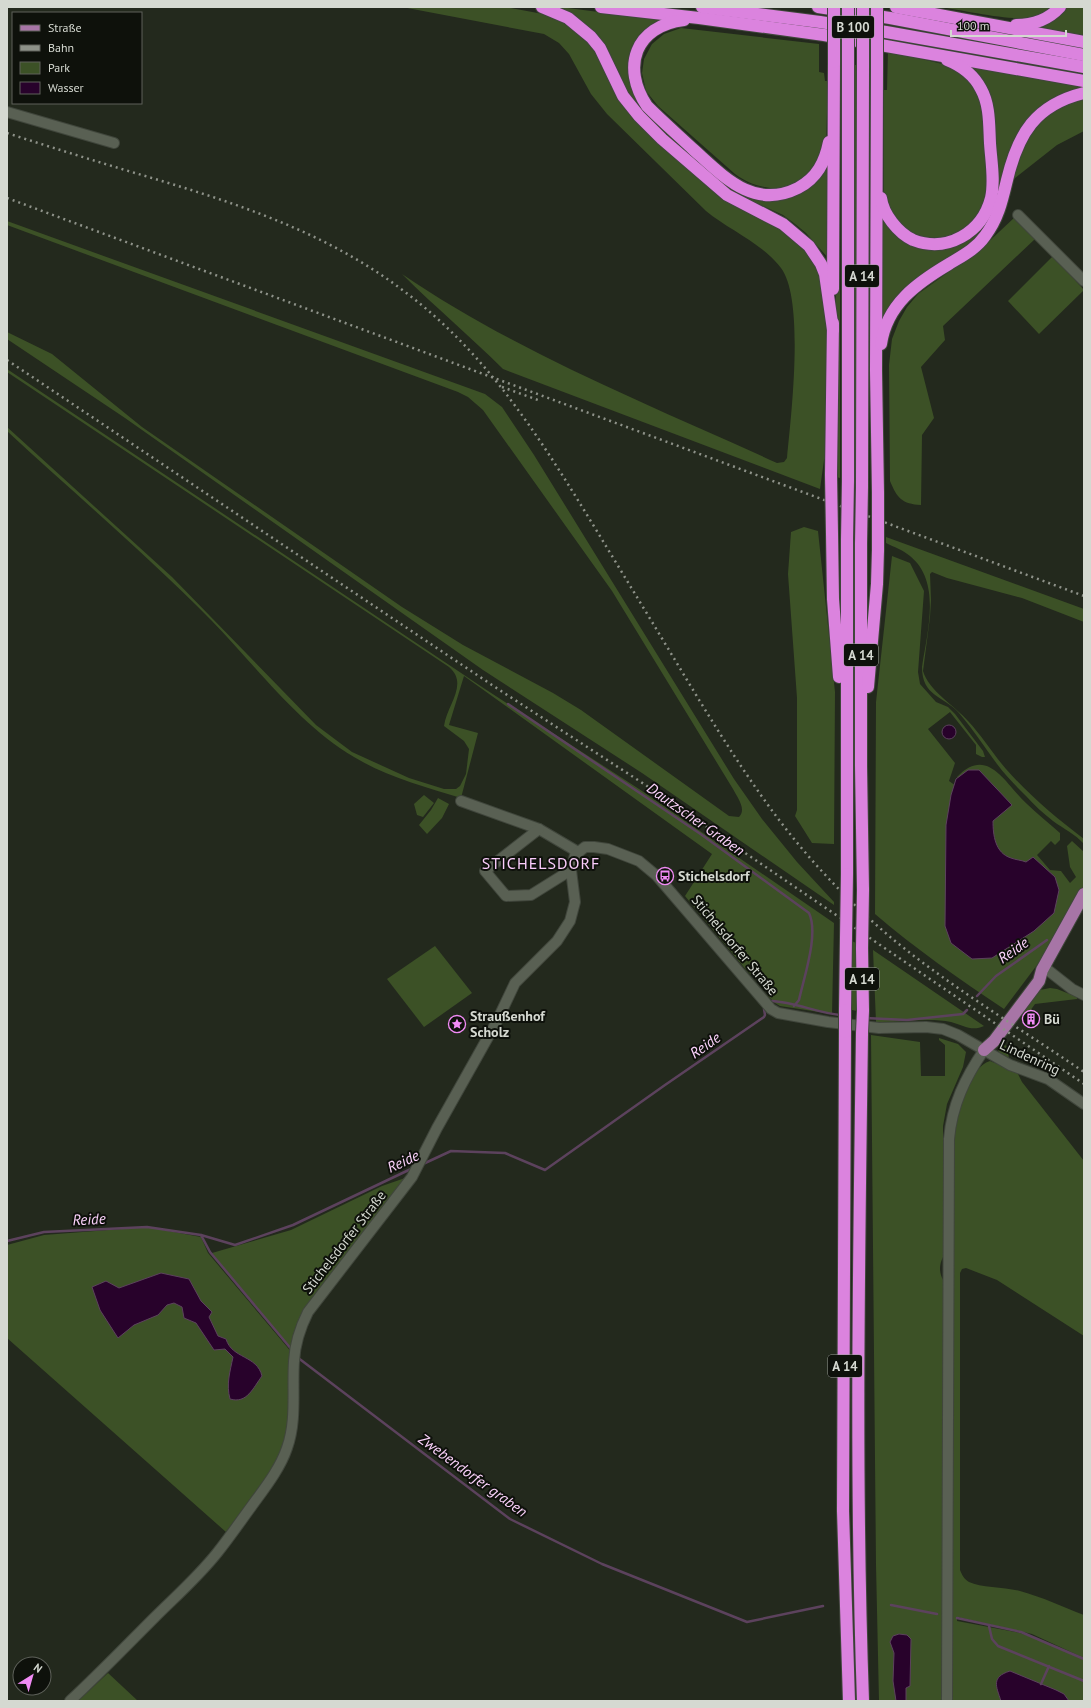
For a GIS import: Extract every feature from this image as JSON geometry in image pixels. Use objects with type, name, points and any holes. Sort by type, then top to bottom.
[{"type":"highway","points":[[542,7],[568,18],[591,37],[600,48],[623,96],[639,116],[662,139],[726,195],[783,224],[809,246],[821,264],[825,274],[833,330]]},
{"type":"highway","points":[[601,7],[700,12],[1084,81]]},
{"type":"highway","name":"B 100","points":[[818,7],[890,18],[1084,55]]},
{"type":"highway","points":[[834,7],[831,475],[832,568],[834,618],[839,673],[846,719]]},
{"type":"highway","name":"A 14","points":[[848,7],[848,481],[843,1511],[849,1701]]},
{"type":"highway","name":"A 14","points":[[863,7],[860,766],[863,890],[858,1410],[859,1548],[863,1701]]},
{"type":"highway","points":[[860,766],[877,584],[878,550],[876,371],[877,7]]},
{"type":"highway","points":[[896,7],[1084,42]]},
{"type":"highway","points":[[978,22],[1018,25],[1034,23],[1052,14],[1060,7]]},
{"type":"highway","points":[[700,12],[663,25],[648,36],[641,44],[636,56],[634,80],[641,97],[647,106],[723,176],[741,189],[761,195],[780,194],[796,189],[809,181],[820,169],[826,155],[834,121]]},
{"type":"highway","name":"B 100","points":[[700,12],[835,24],[1084,67]]},
{"type":"highway","points":[[877,175],[882,205],[892,223],[911,239],[934,244],[945,244],[956,240],[974,229],[985,213],[991,197],[989,118],[985,97],[981,89],[970,74],[954,63],[908,49]]},
{"type":"highway","points":[[876,371],[885,326],[906,295],[922,281],[965,254],[984,239],[990,230],[999,212],[1014,153],[1026,130],[1041,114],[1053,106],[1064,100],[1084,93]]},
{"type":"main road","points":[[984,1050],[988,1037],[1007,1009],[1032,977],[1043,968],[1084,894]]},
{"type":"street","points":[[7,112],[114,143]]},
{"type":"street","points":[[1018,215],[1084,281]]},
{"type":"street","points":[[461,801],[539,829],[578,852]]},
{"type":"street","points":[[539,829],[485,871],[506,896],[531,895],[571,870]]},
{"type":"street","name":"Stichelsdorfer Straße","points":[[70,1701],[197,1576],[217,1553],[266,1486],[287,1448],[291,1432],[294,1403],[294,1361],[296,1344],[301,1326],[314,1302],[414,1173],[496,1023],[515,983],[557,941],[570,921],[575,902],[571,870],[573,860],[578,852],[585,848],[594,847],[608,849],[639,861],[657,876],[770,1009]]},
{"type":"street","points":[[1043,968],[1072,989],[1084,995]]},
{"type":"street","name":"Lindenring","points":[[770,1009],[778,1013],[872,1028],[898,1029],[926,1027],[943,1029],[958,1035],[1010,1065],[1048,1078],[1084,1104]]},
{"type":"street","points":[[947,1701],[949,1139],[952,1115],[958,1095],[968,1075],[984,1050]]},
{"type":"green space","points":[[402,7],[505,7],[543,14],[563,21],[582,35],[596,53],[637,120],[771,221],[813,256],[827,302],[828,454],[824,460],[820,489],[503,369],[402,274],[492,329],[633,399],[777,463],[784,462],[787,458],[793,388],[794,331],[793,305],[788,284],[781,268],[755,244],[706,211],[607,114],[591,94],[569,54],[559,43],[544,34]]},
{"type":"green space","points":[[560,7],[622,15],[670,18],[649,30],[632,82],[716,174],[776,199],[829,162],[829,259],[806,233],[795,224],[783,215],[732,192],[655,125],[641,111],[625,88],[612,60],[559,9]]},
{"type":"green space","points":[[941,7],[1050,7],[1039,15],[1013,18]]},
{"type":"green space","points":[[1065,7],[1084,7],[1084,37],[1034,27]]},
{"type":"green space","points":[[681,28],[819,44],[819,72],[824,73],[825,81],[828,81],[826,144],[808,178],[771,192],[770,188],[756,185],[747,181],[735,174],[658,106],[646,91],[642,73],[644,59],[652,44],[664,34]]},
{"type":"green space","points":[[888,51],[951,66],[964,74],[980,95],[984,113],[987,175],[985,206],[963,234],[947,238],[917,237],[894,219],[884,194],[884,90],[887,90]]},
{"type":"green space","points":[[840,63],[840,478],[836,477],[836,210]]},
{"type":"green space","points":[[964,64],[1068,84],[1084,85],[1084,90],[1051,103],[1005,173],[984,233],[947,263],[881,327],[881,218],[885,214],[933,247],[986,218],[994,128]]},
{"type":"green space","points":[[853,65],[859,65],[858,485],[852,483]]},
{"type":"green space","points":[[1084,99],[1084,131],[1057,145],[1010,182],[1018,154],[1040,121],[1064,105]]},
{"type":"green space","points":[[1015,217],[1035,239],[943,326],[945,340],[921,367],[934,418],[922,435],[921,505],[909,503],[898,496],[890,481],[889,365],[892,339],[899,321],[907,307],[918,294],[983,247]]},
{"type":"green space","points":[[7,221],[485,394],[502,407],[534,455],[734,779],[762,819],[797,862],[834,902],[834,905],[642,773],[483,670],[125,418],[7,339],[7,332],[52,354],[142,427],[402,607],[463,645],[553,693],[581,710],[729,816],[739,817],[742,807],[737,796],[612,591],[483,410],[468,397],[7,225]]},
{"type":"green space","points":[[1053,256],[1084,290],[1039,334],[1008,301]]},
{"type":"green space","points":[[7,369],[485,689],[639,789],[834,923],[832,1014],[780,1006],[775,1003],[767,995],[769,991],[747,971],[685,896],[712,854],[464,676],[449,725],[478,733],[461,798],[406,781],[380,770],[354,757],[334,744],[296,712],[211,620],[136,548],[7,431],[7,427],[172,577],[316,725],[352,752],[409,778],[444,789],[456,789],[460,786],[466,774],[469,749],[464,741],[444,726],[457,688],[455,674],[449,667],[7,372]]},
{"type":"green space","points":[[804,527],[818,531],[835,692],[834,844],[812,843],[795,816],[797,810],[797,698],[788,574],[791,532]]},
{"type":"green space","points":[[886,537],[1084,609],[1084,622],[1022,598],[947,578],[932,572],[930,574],[930,617],[923,671],[931,685],[951,706],[929,690],[923,677],[922,667],[929,624],[929,594],[926,580],[920,567],[910,556],[886,543]]},
{"type":"green space","points":[[892,556],[910,563],[924,591],[918,672],[920,684],[936,702],[948,707],[955,714],[983,751],[985,757],[976,754],[976,745],[950,712],[928,729],[955,763],[949,781],[956,786],[948,926],[1017,861],[1005,857],[996,849],[957,777],[968,768],[978,765],[987,766],[995,771],[1031,808],[1060,833],[1060,840],[1055,845],[1051,841],[1037,855],[1050,870],[1061,871],[1070,883],[1076,877],[1070,867],[1067,846],[1072,841],[1084,852],[1084,886],[1043,957],[1004,1009],[938,963],[875,914],[876,702]]},
{"type":"green space","points":[[852,559],[857,561],[857,683],[852,683]]},
{"type":"green space","points":[[955,709],[968,721],[1015,779],[1043,806],[1084,839],[1084,844],[1081,840],[1053,821],[1032,803],[1000,768]]},
{"type":"green space","points":[[424,795],[434,803],[423,817],[417,815],[414,804]]},
{"type":"green space","points":[[438,798],[449,804],[442,818],[427,834],[419,825]]},
{"type":"green space","points":[[852,941],[858,944],[857,1011],[852,1010]]},
{"type":"green space","points":[[435,946],[472,993],[424,1027],[387,979]]},
{"type":"green space","points":[[873,950],[984,1026],[980,1028],[971,1028],[951,1022],[933,1020],[876,1022]]},
{"type":"green space","points":[[1050,988],[1057,989],[1077,997],[1077,999],[1035,1004],[1027,1015],[1022,1009],[1035,991]]},
{"type":"green space","points":[[871,1035],[920,1042],[921,1076],[945,1076],[945,1045],[939,1040],[939,1038],[958,1044],[966,1052],[963,1067],[947,1104],[943,1126],[943,1257],[940,1268],[943,1280],[943,1583],[952,1620],[954,1135],[965,1093],[976,1072],[990,1061],[1017,1072],[1022,1082],[1084,1161],[1084,1336],[997,1280],[966,1268],[962,1269],[960,1273],[960,1570],[966,1580],[974,1584],[1020,1591],[1084,1615],[1084,1658],[1032,1634],[957,1617],[957,1621],[1020,1633],[1084,1660],[1084,1701],[879,1701],[876,1565]]},
{"type":"green space","points":[[999,1041],[1008,1047],[1009,1062],[999,1051]]},
{"type":"green space","points":[[405,1178],[325,1284],[293,1352],[212,1253],[291,1230],[382,1186]]},
{"type":"green space","points":[[147,1227],[201,1237],[208,1253],[293,1354],[292,1403],[287,1431],[277,1462],[226,1532],[7,1338],[7,1245],[44,1235]]},
{"type":"green space","points":[[108,1673],[138,1701],[78,1701]]},
{"type":"water","points":[[949,725],[954,727],[956,732],[954,737],[949,739],[944,737],[942,732],[944,727]]},
{"type":"water","points":[[968,770],[979,770],[1012,805],[993,821],[994,838],[1001,852],[1011,858],[1026,862],[1033,857],[1055,877],[1059,890],[1054,913],[1034,931],[992,958],[972,959],[951,943],[945,926],[946,825],[951,795],[956,779]]},
{"type":"water","points":[[161,1273],[189,1279],[201,1301],[212,1312],[209,1317],[218,1336],[226,1339],[233,1350],[250,1360],[259,1369],[262,1376],[249,1394],[245,1397],[236,1400],[230,1399],[228,1383],[233,1357],[225,1349],[214,1350],[196,1323],[184,1318],[182,1307],[174,1303],[167,1305],[158,1315],[134,1325],[118,1338],[100,1310],[92,1287],[106,1281],[119,1288]]},
{"type":"water","points":[[899,1634],[907,1635],[911,1639],[910,1686],[906,1688],[906,1701],[896,1701],[893,1681],[894,1653],[890,1642],[893,1636]]},
{"type":"water","points":[[1010,1671],[1064,1694],[1069,1701],[1001,1701],[996,1683],[997,1679],[1004,1673]]},
{"type":"waterway","name":"Dautzscher Graben","points":[[508,704],[702,835],[809,913],[812,922],[812,944],[799,1000],[794,1006]]},
{"type":"waterway","name":"Reide","points":[[977,996],[996,976],[1047,940]]},
{"type":"waterway","name":"Reide","points":[[772,1001],[789,1003],[840,1015]]},
{"type":"waterway","name":"Reide","points":[[423,1164],[451,1151],[505,1153],[545,1170],[764,1017],[764,1009]]},
{"type":"waterway","name":"Reide","points":[[865,1018],[907,1020],[963,1014],[967,1010]]},
{"type":"waterway","name":"Reide","points":[[7,1241],[44,1232],[147,1227],[201,1235],[235,1245],[293,1225],[413,1168]]},
{"type":"waterway","name":"Zwebendorfer graben","points":[[201,1235],[210,1252],[292,1350]]},
{"type":"waterway","name":"Zwebendorfer graben","points":[[297,1357],[510,1519],[602,1564],[747,1622],[823,1606]]},
{"type":"waterway","points":[[891,1605],[937,1614]]},
{"type":"waterway","name":"Zwebendorfer graben","points":[[957,1618],[1021,1632],[1084,1659]]},
{"type":"waterway","points":[[989,1626],[992,1639],[998,1646],[1084,1681]]},
{"type":"waterway","points":[[1041,1684],[1049,1666]]},
{"type":"railway","points":[[7,133],[206,195],[276,220],[310,235],[375,271],[435,316],[488,371],[555,463],[716,728],[757,790],[796,842],[843,894],[877,926],[917,959],[1084,1072]]},
{"type":"railway","points":[[7,198],[1084,596]]},
{"type":"railway","points":[[7,360],[495,687],[644,784],[1084,1084]]},
{"type":"railway","points":[[502,387],[538,400]]},
{"type":"place","name":"Stichelsdorf","points":[[665,876]]},
{"type":"place","name":"Bü","points":[[1031,1019]]},
{"type":"place","name":"Straußenhof Scholz","points":[[457,1024]]},
{"type":"district","name":"STICHELSDORF","points":[[541,863]]}]
